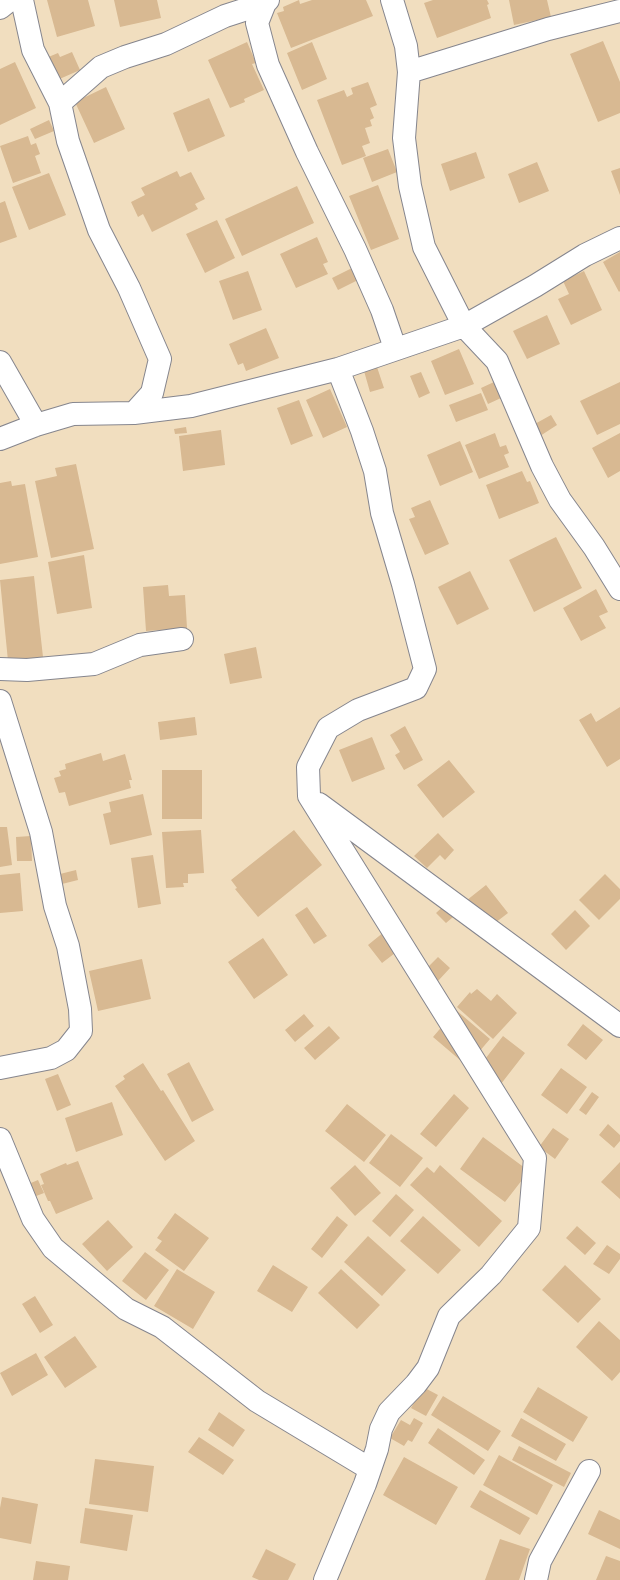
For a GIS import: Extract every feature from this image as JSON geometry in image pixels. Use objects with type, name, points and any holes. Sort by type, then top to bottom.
[{"type":"street","points":[[0,8],[10,0]]},
{"type":"street","points":[[22,0],[33,50],[60,103],[68,141],[100,230],[129,288],[160,359],[152,392],[134,413]]},
{"type":"street","points":[[392,0],[406,46],[409,72],[404,138],[410,186],[424,247],[464,326],[497,361],[542,466],[560,500],[594,547],[620,589]]},
{"type":"street","points":[[60,103],[101,67],[125,57],[166,44],[225,16],[266,1]]},
{"type":"street","points":[[266,1],[257,23],[268,65],[307,152],[355,249],[382,310],[395,348]]},
{"type":"street","points":[[409,72],[548,28],[620,11]]},
{"type":"street","points":[[0,440],[36,425],[73,414],[134,413],[191,406],[338,369],[395,348],[464,326],[535,286],[585,255],[620,238]]},
{"type":"street","points":[[0,362],[36,425]]},
{"type":"street","points":[[325,1580],[370,1468],[377,1449],[381,1429],[389,1412],[416,1384],[428,1368],[448,1316],[491,1275],[529,1228],[535,1158],[309,796],[308,767],[328,728],[358,710],[416,688],[425,669],[403,584],[382,513],[375,471],[362,431],[338,369]]},
{"type":"street","points":[[0,669],[27,670],[94,664],[140,645],[182,639]]},
{"type":"street","points":[[0,701],[41,832],[55,906],[68,946],[79,1002],[81,1031],[66,1050],[51,1058],[0,1068]]},
{"type":"street","points":[[309,796],[620,1026]]},
{"type":"street","points":[[0,1139],[33,1219],[53,1248],[126,1309],[162,1327],[258,1401],[370,1468]]},
{"type":"street","points":[[536,1580],[540,1560],[589,1471]]},
{"type":"building","points":[[47,0],[88,0],[95,26],[57,37]]},
{"type":"building","points":[[114,0],[157,0],[161,18],[120,27]]},
{"type":"building","points":[[299,0],[300,4],[312,0],[366,0],[373,16],[291,48],[277,13],[284,11],[283,7]]},
{"type":"building","points":[[433,0],[487,0],[491,18],[437,38],[424,3]]},
{"type":"building","points":[[509,0],[547,0],[551,17],[514,25]]},
{"type":"building","points":[[603,41],[620,82],[620,113],[598,122],[570,54]]},
{"type":"building","points":[[247,42],[256,63],[252,64],[264,90],[244,99],[245,102],[230,108],[208,60]]},
{"type":"building","points":[[312,42],[327,79],[302,90],[287,53]]},
{"type":"building","points":[[72,52],[80,70],[55,81],[46,58],[58,53],[60,57]]},
{"type":"building","points":[[15,62],[36,108],[0,125],[0,69]]},
{"type":"building","points":[[368,82],[377,105],[370,108],[374,118],[370,120],[372,126],[365,128],[370,143],[362,146],[366,156],[342,165],[317,100],[344,90],[347,97],[353,94],[351,88]]},
{"type":"building","points":[[106,87],[125,129],[94,143],[75,102]]},
{"type":"building","points":[[209,98],[225,136],[188,152],[173,113]]},
{"type":"building","points":[[49,120],[54,131],[35,139],[30,129]]},
{"type":"building","points":[[28,136],[31,145],[36,143],[40,154],[35,156],[41,173],[13,183],[0,146]]},
{"type":"building","points":[[388,149],[397,172],[372,182],[363,158]]},
{"type":"building","points":[[476,152],[485,178],[450,191],[441,164]]},
{"type":"building","points":[[537,162],[549,191],[519,203],[508,174]]},
{"type":"building","points":[[620,168],[620,195],[611,171]]},
{"type":"building","points":[[177,171],[180,177],[191,172],[205,199],[195,204],[198,209],[152,232],[143,214],[138,217],[131,202],[145,195],[141,188]]},
{"type":"building","points":[[49,173],[66,215],[29,230],[12,187]]},
{"type":"building","points":[[378,185],[399,239],[371,250],[349,196]]},
{"type":"building","points":[[297,186],[314,223],[242,256],[225,219]]},
{"type":"building","points":[[5,201],[17,237],[0,243],[0,203]]},
{"type":"building","points":[[217,220],[235,258],[205,273],[186,234]]},
{"type":"building","points":[[317,237],[328,262],[323,264],[328,274],[296,288],[280,254]]},
{"type":"building","points":[[620,252],[620,291],[619,292],[603,262]]},
{"type":"building","points":[[354,267],[360,279],[338,290],[332,278]]},
{"type":"building","points":[[248,271],[262,310],[233,320],[219,281]]},
{"type":"building","points":[[584,271],[602,310],[571,325],[558,299],[569,294],[563,281]]},
{"type":"building","points":[[547,315],[560,344],[527,359],[513,331]]},
{"type":"building","points":[[266,328],[279,358],[246,371],[243,363],[238,365],[229,344]]},
{"type":"building","points":[[459,349],[474,384],[445,395],[431,361]]},
{"type":"building","points":[[377,367],[384,388],[370,392],[364,371]]},
{"type":"building","points":[[421,372],[430,393],[419,398],[410,376]]},
{"type":"building","points":[[494,382],[501,398],[488,404],[481,388]]},
{"type":"building","points":[[620,382],[620,424],[597,435],[580,401]]},
{"type":"building","points":[[330,389],[347,427],[323,438],[306,400]]},
{"type":"building","points":[[481,393],[488,410],[456,422],[449,405]]},
{"type":"building","points":[[299,400],[313,436],[291,445],[277,408]]},
{"type":"building","points":[[551,415],[557,425],[540,436],[533,425]]},
{"type":"building","points":[[186,427],[187,433],[175,434],[174,429]]},
{"type":"building","points":[[221,430],[225,465],[183,471],[179,436]]},
{"type":"building","points":[[495,433],[500,447],[506,445],[509,453],[504,455],[509,467],[479,479],[465,445]]},
{"type":"building","points":[[620,433],[620,471],[608,478],[592,448]]},
{"type":"building","points":[[460,441],[473,472],[440,486],[427,455]]},
{"type":"building","points":[[76,464],[94,549],[51,558],[35,481],[57,476],[55,468]]},
{"type":"building","points":[[522,471],[527,482],[530,481],[539,503],[499,519],[486,485]]},
{"type":"building","points":[[11,481],[12,486],[25,484],[38,557],[0,564],[0,483]]},
{"type":"building","points":[[430,500],[449,544],[425,555],[409,519],[415,517],[411,508]]},
{"type":"building","points":[[556,537],[582,588],[534,612],[509,560]]},
{"type":"building","points":[[84,555],[92,608],[57,614],[48,562]]},
{"type":"building","points":[[470,571],[489,609],[457,625],[438,587]]},
{"type":"building","points":[[34,576],[43,657],[8,661],[0,580]]},
{"type":"building","points":[[168,585],[169,596],[185,595],[187,628],[146,631],[143,587]]},
{"type":"building","points":[[596,589],[608,612],[599,616],[606,628],[581,641],[563,608]]},
{"type":"building","points":[[256,647],[262,678],[230,684],[224,654]]},
{"type":"building","points":[[620,707],[620,759],[607,767],[579,720],[591,713],[596,722]]},
{"type":"building","points":[[195,717],[197,735],[160,740],[158,722]]},
{"type":"building","points":[[405,726],[423,760],[404,770],[395,755],[400,752],[390,735]]},
{"type":"building","points":[[372,737],[385,769],[352,782],[339,750]]},
{"type":"building","points":[[101,753],[103,761],[125,754],[132,780],[129,780],[131,788],[69,806],[65,792],[59,793],[54,778],[61,776],[59,771],[66,769],[65,764]]},
{"type":"building","points":[[449,760],[475,792],[443,818],[417,785]]},
{"type":"building","points":[[162,770],[202,770],[202,819],[162,819]]},
{"type":"building","points":[[143,794],[152,835],[110,845],[103,814],[111,812],[109,802]]},
{"type":"building","points":[[0,827],[7,827],[12,865],[0,867]]},
{"type":"building","points":[[201,830],[204,873],[188,874],[188,883],[183,883],[184,887],[166,888],[162,832]]},
{"type":"building","points":[[294,830],[322,865],[258,917],[235,889],[237,888],[231,880]]},
{"type":"building","points":[[438,833],[454,850],[445,860],[440,855],[427,868],[414,856]]},
{"type":"building","points":[[31,836],[32,861],[17,861],[16,837]]},
{"type":"building","points":[[153,855],[161,904],[138,908],[131,858]]},
{"type":"building","points":[[76,870],[78,880],[62,884],[60,874]]},
{"type":"building","points":[[20,873],[23,911],[0,913],[0,875]]},
{"type":"building","points":[[605,874],[620,889],[620,899],[599,920],[579,900]]},
{"type":"building","points":[[486,885],[508,913],[478,936],[457,908]]},
{"type":"building","points":[[449,901],[459,912],[446,923],[436,913]]},
{"type":"building","points":[[307,907],[327,936],[314,944],[295,915]]},
{"type":"building","points":[[575,910],[590,926],[566,950],[551,934]]},
{"type":"building","points":[[384,932],[399,950],[382,963],[368,945]]},
{"type":"building","points":[[263,938],[288,975],[254,999],[228,962]]},
{"type":"building","points":[[438,957],[450,968],[438,981],[426,969]]},
{"type":"building","points":[[142,959],[151,999],[98,1011],[89,971]]},
{"type":"building","points":[[477,989],[491,1001],[497,994],[517,1013],[493,1039],[457,1007],[470,992],[471,994]]},
{"type":"building","points":[[456,1010],[490,1039],[467,1066],[433,1037]]},
{"type":"building","points":[[304,1014],[314,1026],[295,1042],[285,1030]]},
{"type":"building","points":[[583,1024],[603,1040],[586,1060],[567,1045]]},
{"type":"building","points":[[329,1026],[340,1038],[315,1060],[304,1048]]},
{"type":"building","points":[[503,1036],[525,1053],[497,1089],[475,1072]]},
{"type":"building","points":[[189,1062],[214,1110],[192,1122],[167,1074]]},
{"type":"building","points":[[143,1063],[161,1091],[163,1090],[195,1141],[165,1161],[115,1086],[125,1079],[123,1076]]},
{"type":"building","points":[[561,1068],[587,1087],[567,1114],[541,1095]]},
{"type":"building","points":[[58,1074],[71,1105],[57,1111],[45,1079]]},
{"type":"building","points":[[592,1092],[599,1097],[586,1115],[579,1110]]},
{"type":"building","points":[[454,1094],[469,1108],[436,1147],[420,1134]]},
{"type":"building","points":[[112,1102],[123,1135],[76,1152],[65,1118]]},
{"type":"building","points":[[347,1104],[386,1135],[364,1162],[325,1131]]},
{"type":"building","points":[[608,1124],[620,1135],[620,1141],[614,1148],[599,1135]]},
{"type":"building","points":[[553,1128],[569,1139],[555,1159],[539,1147]]},
{"type":"building","points":[[391,1134],[423,1158],[400,1187],[369,1163]]},
{"type":"building","points":[[483,1137],[529,1171],[505,1202],[460,1169]]},
{"type":"building","points":[[78,1161],[93,1199],[56,1214],[41,1185],[44,1184],[40,1174],[66,1163],[67,1165]]},
{"type":"building","points":[[620,1162],[620,1199],[601,1182]]},
{"type":"building","points":[[355,1165],[381,1193],[355,1216],[330,1188]]},
{"type":"building","points":[[440,1165],[502,1221],[479,1247],[410,1185],[427,1167],[434,1173]]},
{"type":"building","points":[[38,1180],[44,1193],[31,1198],[26,1185]]},
{"type":"building","points":[[396,1194],[414,1210],[390,1237],[372,1221]]},
{"type":"building","points":[[175,1213],[209,1238],[184,1271],[155,1250],[162,1241],[157,1238]]},
{"type":"building","points":[[337,1216],[348,1225],[322,1258],[311,1249]]},
{"type":"building","points":[[423,1216],[461,1250],[438,1274],[400,1241]]},
{"type":"building","points":[[108,1220],[133,1247],[107,1271],[82,1244]]},
{"type":"building","points":[[577,1226],[596,1243],[585,1255],[566,1238]]},
{"type":"building","points":[[368,1236],[406,1270],[382,1296],[344,1262]]},
{"type":"building","points":[[607,1245],[620,1254],[620,1259],[609,1274],[593,1264]]},
{"type":"building","points":[[145,1252],[169,1270],[146,1300],[122,1281]]},
{"type":"building","points":[[273,1265],[308,1287],[292,1312],[257,1291]]},
{"type":"building","points":[[565,1265],[601,1299],[578,1323],[542,1290]]},
{"type":"building","points":[[177,1269],[215,1292],[193,1329],[154,1306]]},
{"type":"building","points":[[341,1269],[380,1305],[357,1329],[318,1293]]},
{"type":"building","points":[[35,1296],[53,1325],[40,1333],[22,1304]]},
{"type":"building","points":[[599,1321],[620,1340],[620,1372],[612,1381],[576,1347]]},
{"type":"building","points":[[75,1336],[97,1367],[65,1388],[44,1357]]},
{"type":"building","points":[[36,1353],[48,1375],[12,1396],[0,1373]]},
{"type":"building","points":[[423,1387],[438,1395],[426,1416],[411,1408]]},
{"type":"building","points":[[538,1387],[588,1417],[573,1442],[523,1412]]},
{"type":"building","points":[[443,1396],[501,1431],[488,1451],[431,1415]]},
{"type":"building","points":[[219,1412],[245,1430],[233,1447],[208,1430]]},
{"type":"building","points":[[414,1418],[423,1423],[412,1442],[408,1440],[404,1446],[390,1438],[401,1420],[410,1425]]},
{"type":"building","points":[[521,1418],[566,1444],[556,1461],[511,1436]]},
{"type":"building","points":[[438,1428],[485,1460],[474,1475],[428,1443]]},
{"type":"building","points":[[199,1437],[234,1460],[223,1475],[188,1452]]},
{"type":"building","points":[[519,1446],[571,1473],[564,1487],[512,1460]]},
{"type":"building","points":[[499,1455],[553,1485],[537,1515],[483,1485]]},
{"type":"building","points":[[404,1457],[458,1487],[436,1525],[383,1495]]},
{"type":"building","points":[[95,1459],[154,1466],[148,1512],[89,1504]]},
{"type":"building","points":[[480,1490],[530,1518],[520,1535],[470,1507]]},
{"type":"building","points":[[2,1497],[38,1504],[31,1544],[0,1538],[0,1508]]},
{"type":"building","points":[[85,1508],[133,1515],[127,1551],[80,1543]]},
{"type":"building","points":[[599,1510],[620,1520],[620,1549],[588,1534]]},
{"type":"building","points":[[500,1539],[530,1549],[519,1580],[485,1580]]},
{"type":"building","points":[[266,1549],[296,1564],[288,1580],[259,1580],[252,1577]]},
{"type":"building","points":[[606,1556],[620,1561],[620,1580],[596,1580]]},
{"type":"building","points":[[36,1561],[70,1566],[68,1580],[33,1580]]}]
